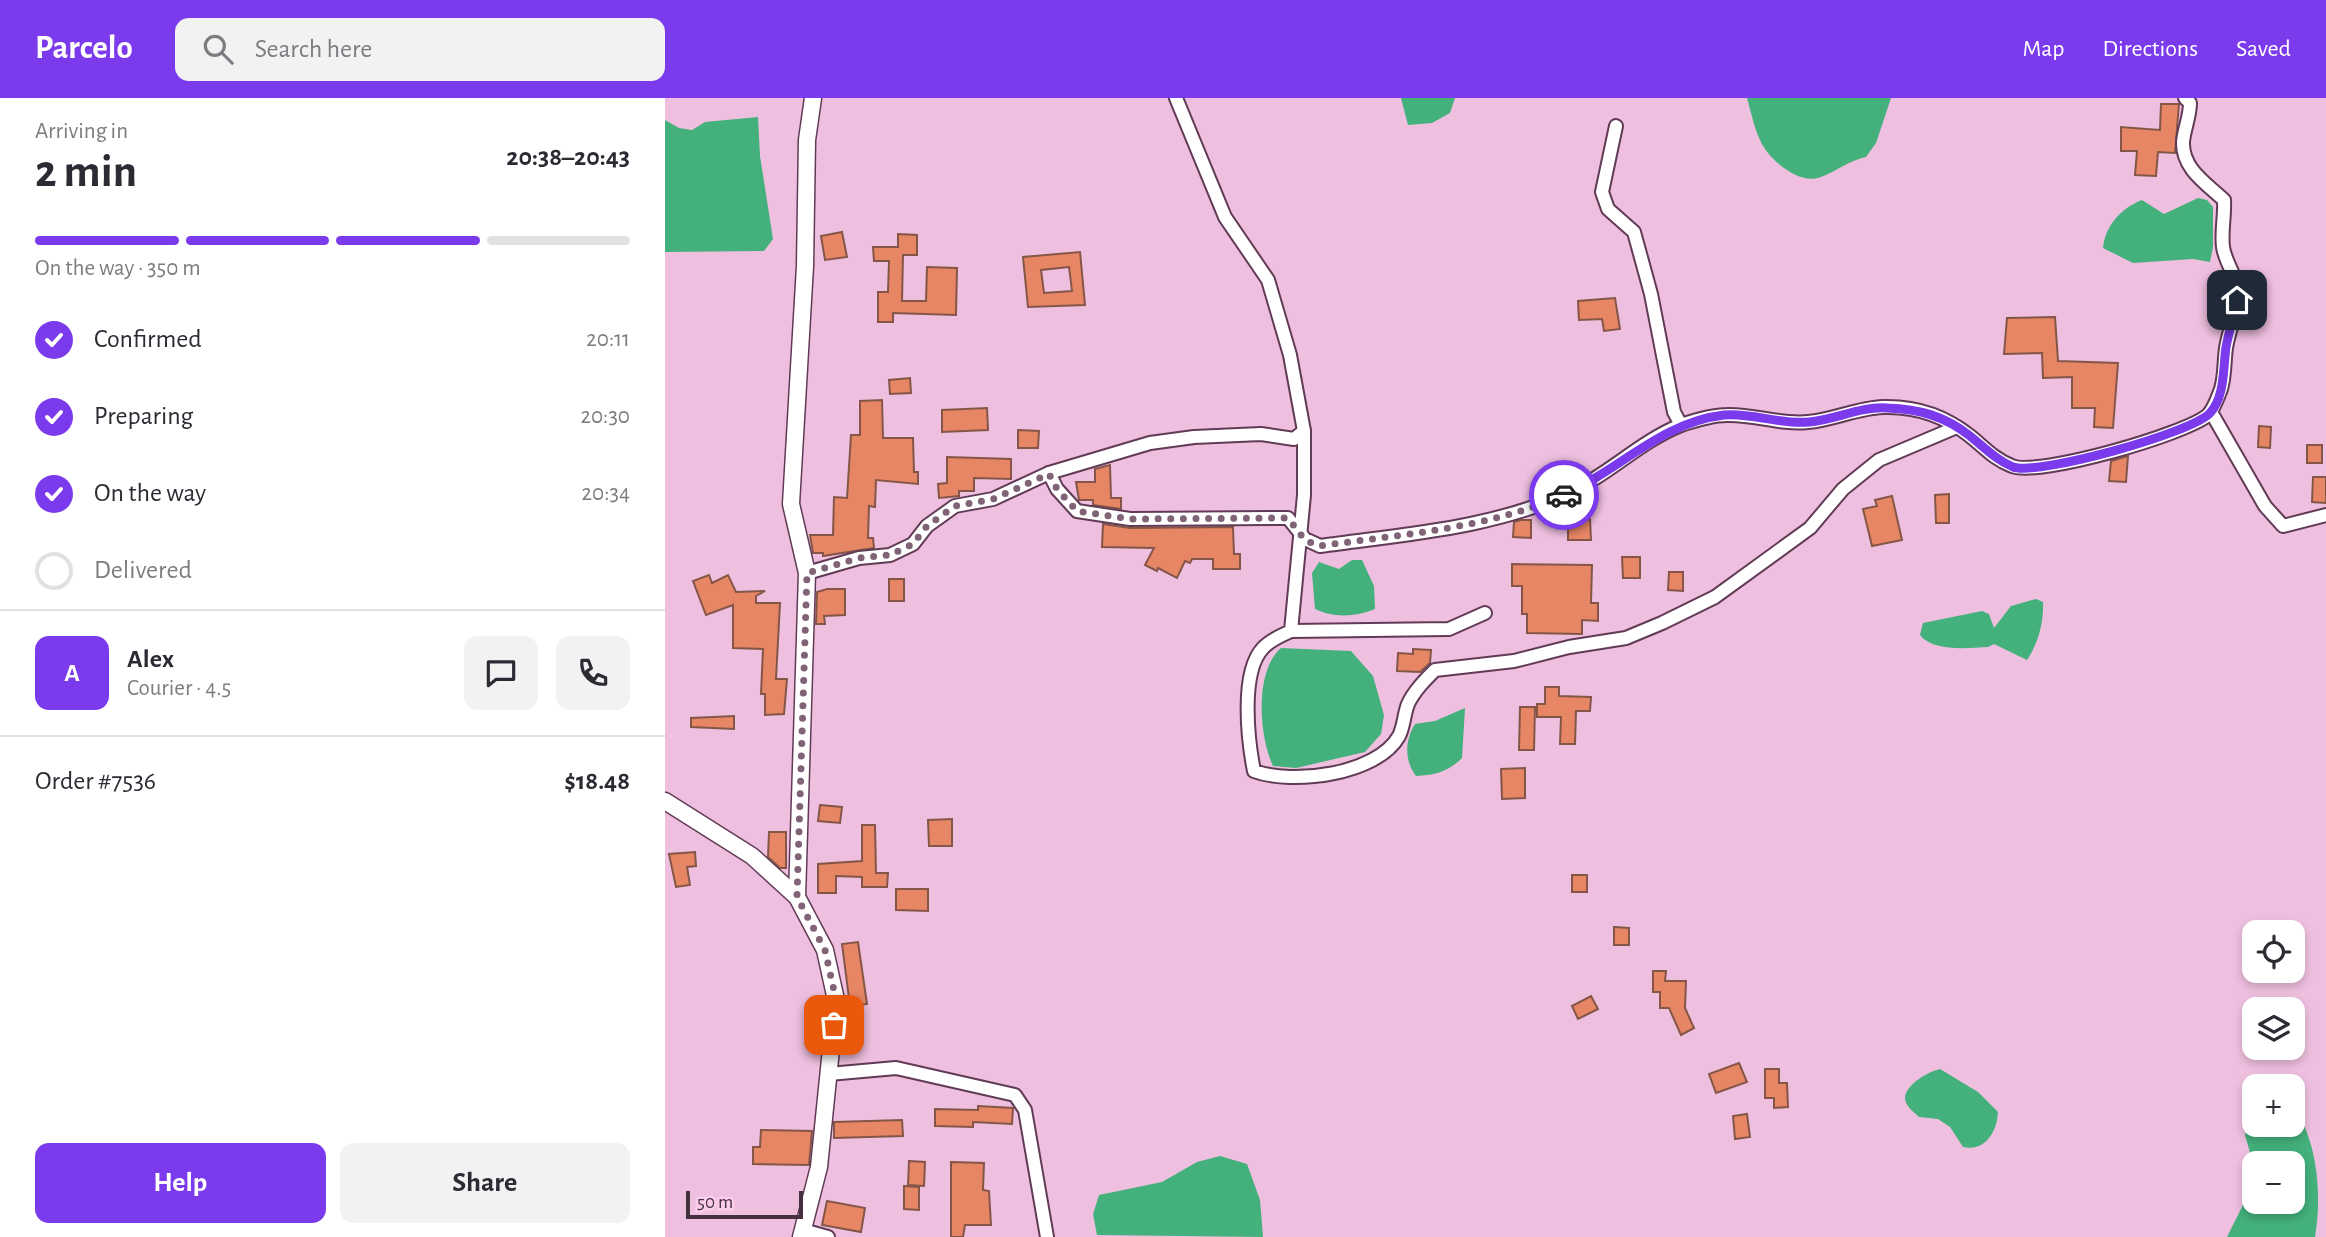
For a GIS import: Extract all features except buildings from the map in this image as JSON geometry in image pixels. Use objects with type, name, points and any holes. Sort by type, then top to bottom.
[{"type":"street","points":[[797,897],[807,573],[790,504],[805,266],[807,140],[813,98]]},
{"type":"street","points":[[1176,98],[1225,216],[1268,280],[1290,355],[1304,431],[1304,495],[1291,631]]},
{"type":"street","points":[[1049,474],[1057,489],[1077,511],[1130,519],[1288,518],[1305,540],[1319,546],[1450,529],[1510,516],[1575,490],[1626,455],[1681,425],[1726,415],[1774,422],[1810,422],[1843,413],[1884,407],[1940,416],[1993,457],[2017,468],[2045,467],[2193,426],[2211,412],[2222,387],[2238,286],[2227,265],[2222,244],[2224,200],[2190,169],[2183,142],[2190,120],[2190,103],[2185,98]]},
{"type":"street","points":[[1616,127],[1602,192],[1608,209],[1634,232],[1651,295],[1674,412],[1681,425]]},
{"type":"street","points":[[2211,412],[2265,506],[2283,526],[2326,515]]},
{"type":"street","points":[[1485,613],[1449,629],[1291,631],[1263,648],[1254,662],[1249,688],[1249,747],[1254,771],[1271,777],[1298,778],[1344,770],[1378,759],[1399,736],[1408,703],[1436,670],[1514,661],[1569,647],[1626,638],[1662,623],[1715,597],[1810,528],[1843,489],[1879,460],[1957,427]]},
{"type":"street","points":[[807,573],[859,558],[890,555],[913,544],[927,526],[955,506],[993,499],[1049,474],[1150,443],[1207,436],[1261,434],[1293,439],[1304,431]]},
{"type":"street","points":[[665,801],[752,856],[797,897],[825,950],[836,1000],[819,1167],[802,1234],[828,1237]]},
{"type":"street","points":[[829,1074],[896,1068],[1015,1095],[1025,1110],[1046,1235],[1033,1237]]},
{"type":"shaded area","points":[[1401,98],[1455,98],[1450,113],[1432,123],[1408,125]]},
{"type":"shaded area","points":[[1747,98],[1891,98],[1876,143],[1866,157],[1812,179],[1803,178],[1785,169],[1770,155],[1758,135]]},
{"type":"shaded area","points":[[758,117],[760,156],[773,239],[764,251],[665,252],[665,120],[679,128],[692,130],[705,122]]},
{"type":"shaded area","points":[[2198,198],[2207,200],[2213,207],[2213,247],[2210,262],[2193,259],[2133,263],[2103,248],[2107,232],[2115,219],[2134,203],[2142,200],[2164,214]]},
{"type":"shaded area","points":[[1352,560],[1362,560],[1374,586],[1375,609],[1345,615],[1329,614],[1315,609],[1312,573],[1319,562],[1339,569]]},
{"type":"shaded area","points":[[2036,599],[2043,602],[2041,625],[2027,660],[1994,644],[1988,647],[1942,647],[1920,635],[1923,623],[1982,611],[1989,614],[1994,628],[2011,606]]},
{"type":"shaded area","points":[[1281,648],[1351,651],[1373,676],[1384,715],[1381,734],[1365,752],[1296,768],[1273,766],[1262,722],[1263,688],[1272,658]]},
{"type":"shaded area","points":[[1465,708],[1462,758],[1441,772],[1416,776],[1409,763],[1407,750],[1415,724],[1435,721]]},
{"type":"shaded area","points":[[1940,1069],[1978,1092],[1998,1112],[1992,1133],[1978,1146],[1963,1147],[1950,1127],[1938,1119],[1919,1117],[1906,1104],[1906,1093],[1913,1083]]},
{"type":"shaded area","points":[[2305,1129],[2313,1152],[2318,1186],[2315,1237],[2227,1237],[2242,1207],[2242,1214],[2305,1214],[2305,1151],[2250,1151],[2246,1137],[2305,1137]]},
{"type":"shaded area","points":[[1220,1156],[1247,1164],[1260,1200],[1263,1237],[1097,1235],[1093,1214],[1099,1195],[1162,1182],[1197,1162]]},
{"type":"way so far","points":[[834,1025],[836,1000],[825,950],[797,897],[807,573],[859,558],[890,555],[913,544],[927,526],[955,506],[993,499],[1049,474],[1057,489],[1077,511],[1130,519],[1206,516],[1288,518],[1305,540],[1319,546],[1465,526],[1510,516],[1564,495]]},
{"type":"route","points":[[1564,495],[1626,455],[1681,425],[1726,415],[1774,422],[1810,422],[1843,413],[1884,407],[1919,410],[1940,416],[1970,435],[1993,457],[2017,468],[2045,467],[2139,444],[2193,426],[2211,412],[2222,387],[2226,347],[2237,300]]}]
